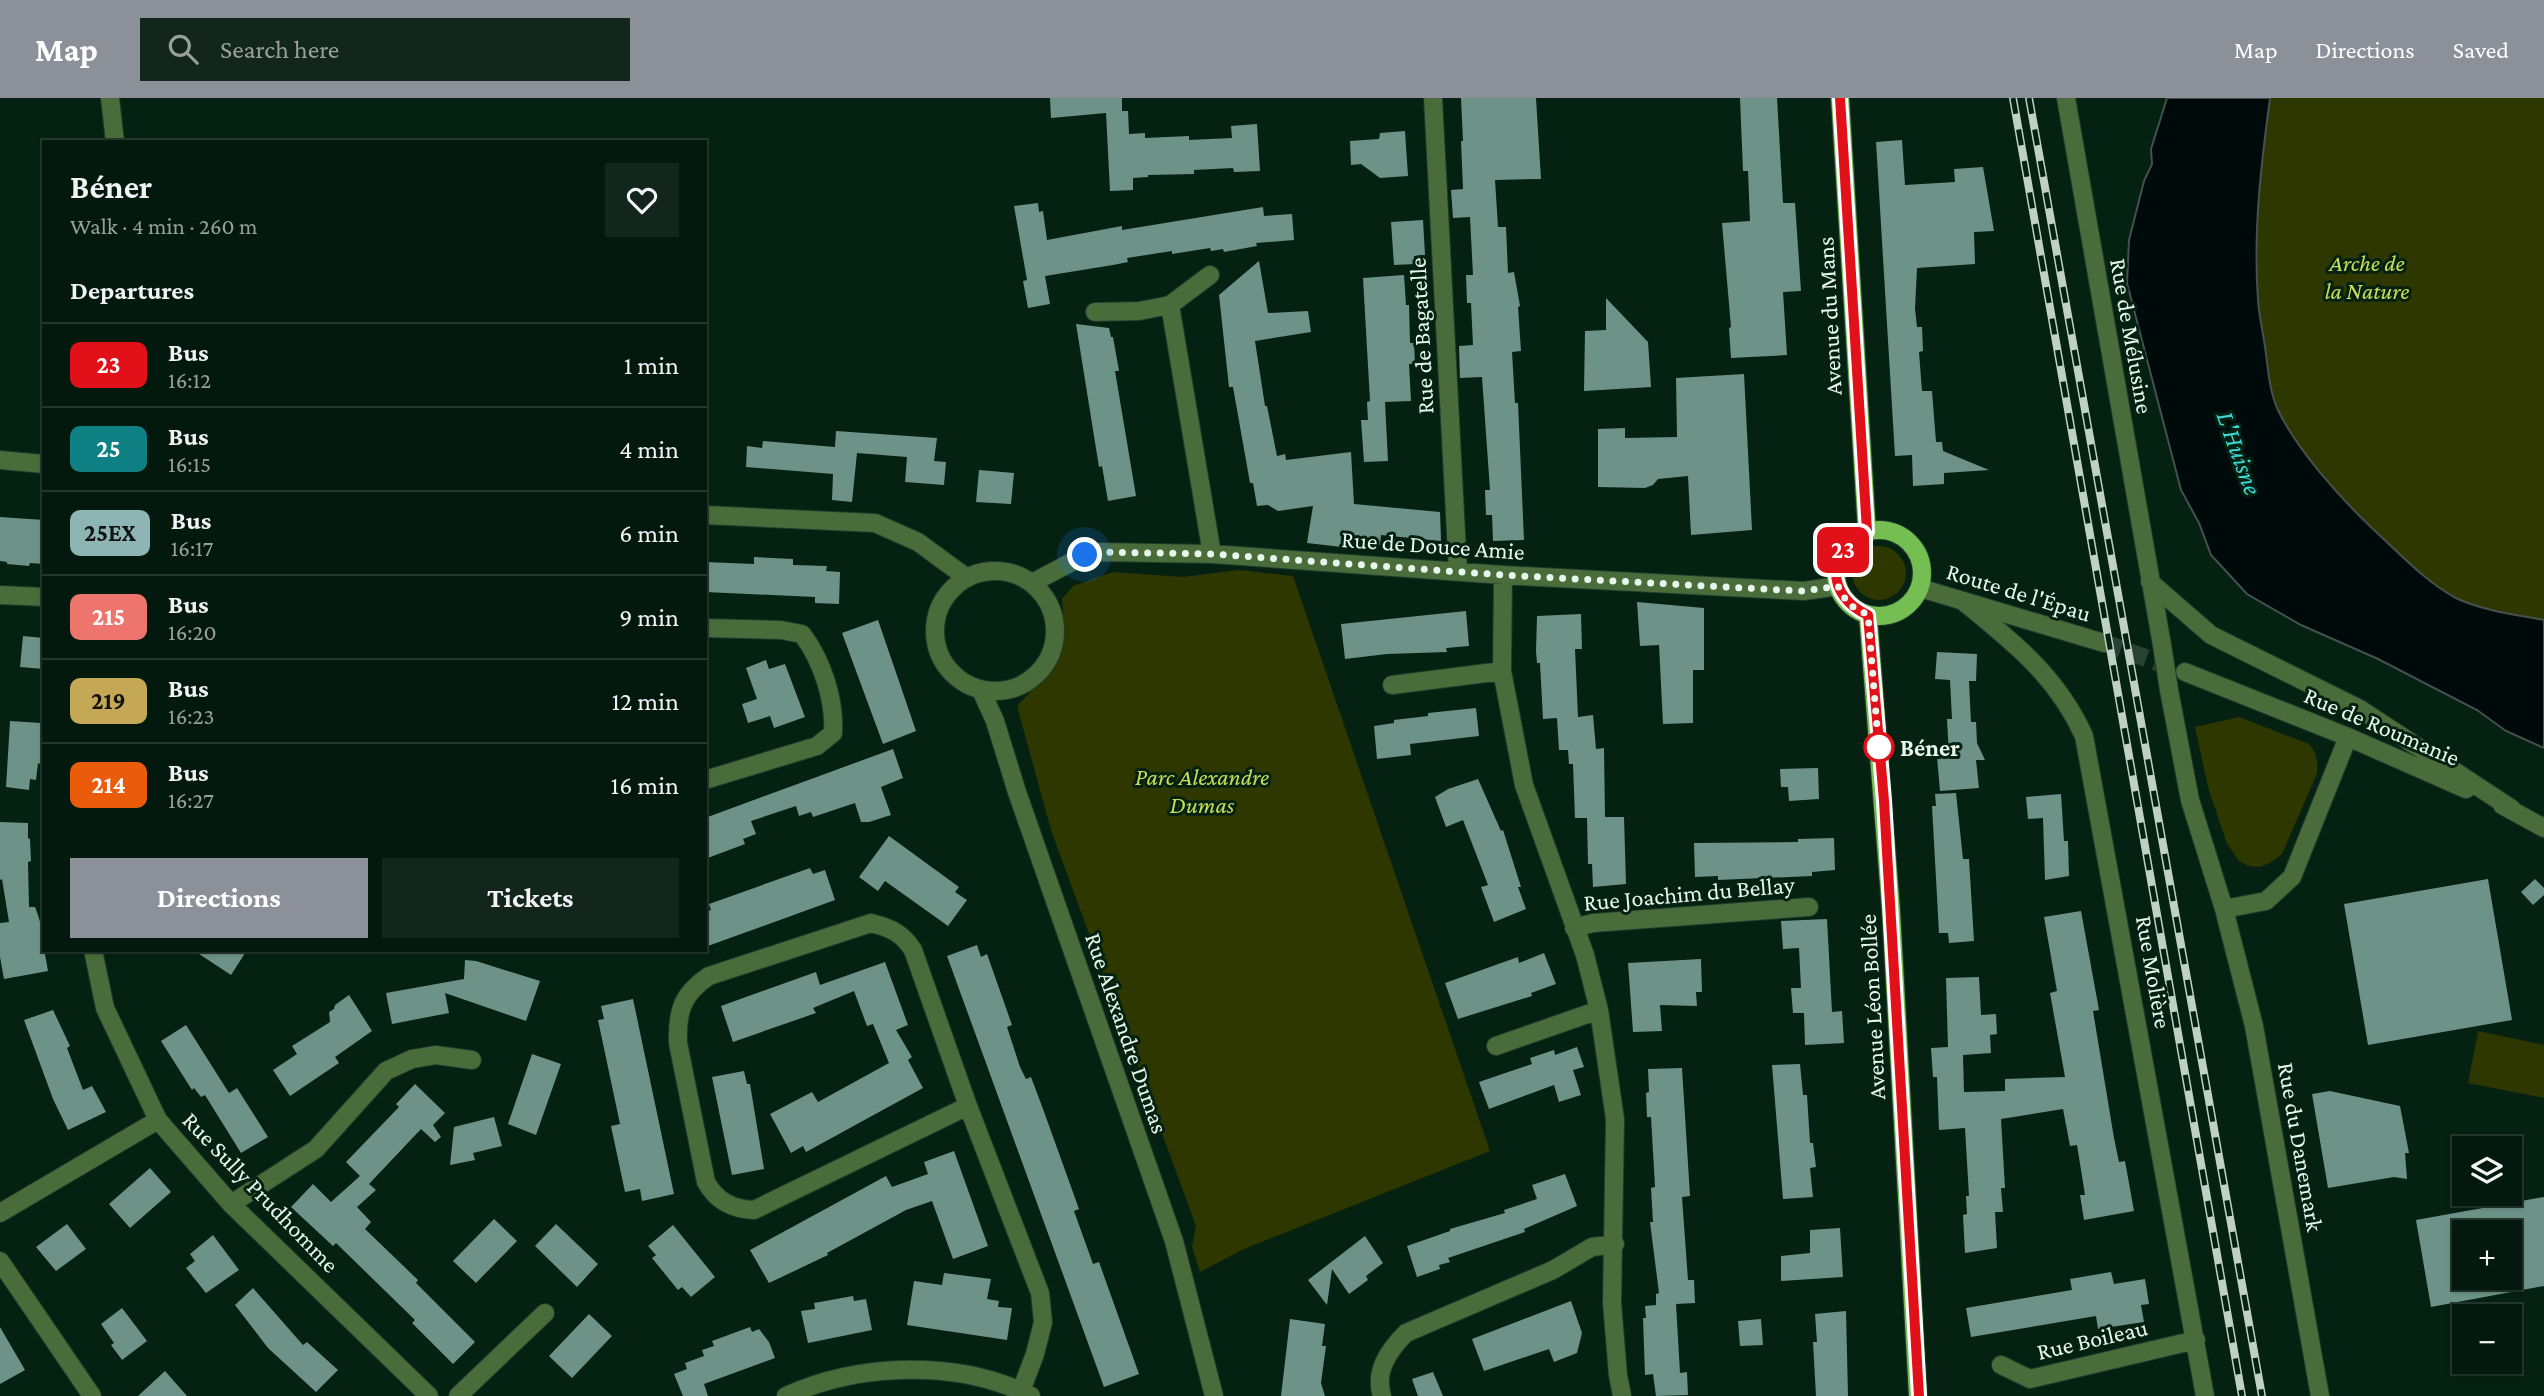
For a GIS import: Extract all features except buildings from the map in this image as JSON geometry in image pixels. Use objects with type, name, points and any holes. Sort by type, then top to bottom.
[{"type":"main road","name":"Avenue du Mans","points":[[1840,98],[1867,531]]},
{"type":"main road","points":[[1867,531],[1893,531],[1914,546],[1920,557],[1923,570],[1920,588],[1911,603],[1890,615],[1868,615],[1848,604],[1838,586],[1837,561],[1844,547],[1855,536],[1867,531]]},
{"type":"main road","name":"Avenue Léon Bollée","points":[[1868,615],[1884,801],[1919,1396]]},
{"type":"street","points":[[110,98],[115,140]]},
{"type":"street","name":"Rue de Bagatelle","points":[[1433,98],[1458,571]]},
{"type":"street","name":"Rue de Mélusine","points":[[2066,98],[2150,583]]},
{"type":"street","points":[[1095,312],[1139,311],[1170,304],[1210,275]]},
{"type":"street","points":[[1170,304],[1212,554]]},
{"type":"street","points":[[0,460],[42,464]]},
{"type":"street","points":[[707,515],[875,523],[918,542],[967,578]]},
{"type":"street","name":"Rue de Douce Amie","points":[[1032,583],[1085,555],[1097,552],[1212,554],[1503,575],[1804,591],[1838,586]]},
{"type":"street","points":[[990,571],[1013,574],[1032,583],[1046,598],[1054,617],[1055,638],[1049,657],[1037,674],[1021,686],[1001,691],[981,690],[962,682],[946,667],[937,649],[934,628],[939,608],[950,590],[967,578],[990,571]]},
{"type":"street","name":"Rue Joachim du Bellay","points":[[1503,575],[1502,671],[1524,785],[1585,955],[1598,1010],[1615,1119],[1612,1303],[1622,1396]]},
{"type":"street","points":[[2150,583],[2211,635],[2360,709],[2512,809]]},
{"type":"street","name":"Rue du Danemark","points":[[2150,583],[2190,800],[2224,909],[2254,1026],[2320,1396]]},
{"type":"street","name":"Route de l'Épau","points":[[1920,588],[2104,643]]},
{"type":"street","points":[[0,595],[42,597]]},
{"type":"street","name":"Rue Molière","points":[[1964,602],[2037,664],[2074,714],[2084,736],[2205,1396]]},
{"type":"street","points":[[707,628],[780,630],[802,634],[813,649],[834,712],[833,733],[817,746],[707,779]]},
{"type":"street","points":[[1392,685],[1502,671]]},
{"type":"street","name":"Rue de Roumanie","points":[[2191,674],[2348,737],[2512,809],[2544,828]]},
{"type":"street","name":"Rue Alexandre Dumas","points":[[981,690],[995,721],[1017,792],[1174,1241],[1214,1396]]},
{"type":"street","points":[[2224,909],[2266,901],[2292,877],[2348,737]]},
{"type":"street","name":"Rue Joachim du Bellay","points":[[1574,928],[1593,923],[1809,906]]},
{"type":"street","points":[[786,1396],[806,1387],[843,1377],[894,1370],[958,1374],[1026,1394],[1043,1322],[1040,1293],[968,1106],[913,950],[904,936],[888,927],[872,923],[853,927],[709,976],[692,988],[678,1022],[678,1043],[706,1182],[713,1195],[738,1209],[754,1210],[968,1106]]},
{"type":"street","name":"Rue Sully Prudhomme","points":[[93,952],[105,1008],[158,1120],[232,1204],[429,1396]]},
{"type":"street","points":[[1496,1046],[1598,1010]]},
{"type":"street","points":[[232,1204],[316,1149],[386,1072],[412,1059],[436,1055],[472,1060]]},
{"type":"street","points":[[0,1213],[158,1120]]},
{"type":"street","points":[[1382,1396],[1379,1388],[1382,1366],[1391,1348],[1406,1332],[1553,1270],[1592,1247],[1615,1244]]},
{"type":"street","points":[[0,1261],[92,1396]]},
{"type":"street","points":[[458,1396],[545,1313]]},
{"type":"street","name":"Rue Boileau","points":[[2001,1365],[2030,1378],[2196,1340]]},
{"type":"green space","name":"Arche de la Nature","points":[[2217,98],[2544,98],[2544,704],[2305,566]]},
{"type":"green space","points":[[1879,546],[1898,554],[1906,573],[1898,592],[1879,600],[1860,592],[1852,573],[1860,554]]},
{"type":"green space","name":"Parc Alexandre Dumas","points":[[1239,570],[1293,576],[1490,1151],[1244,1249],[1200,1272],[1192,1247],[1196,1226],[1051,830],[1017,706],[1041,681],[1056,659],[1062,634],[1062,599],[1073,586],[1113,572],[1183,577]]},
{"type":"green space","points":[[2239,717],[2309,744],[2317,761],[2317,774],[2282,854],[2260,867],[2248,866],[2239,861],[2227,844],[2208,787],[2195,727]]},
{"type":"green space","points":[[2478,1031],[2544,1045],[2544,1098],[2468,1083]]},
{"type":"water","name":"L'Huisne","points":[[2167,98],[2270,98],[2256,249],[2259,306],[2269,379],[2278,410],[2296,441],[2334,489],[2423,575],[2456,598],[2476,606],[2544,620],[2544,748],[2506,731],[2477,710],[2378,659],[2301,625],[2247,594],[2211,555],[2199,523],[2181,490],[2127,283],[2129,240],[2144,181],[2152,164],[2151,149]]},
{"type":"tunnel","points":[[2104,643],[2185,672]]},
{"type":"railway","points":[[2013,98],[2242,1396]]},
{"type":"railway","points":[[2029,98],[2262,1396]]},
{"type":"bus line","name":"23","points":[[1840,98],[1867,531],[1855,536],[1844,547],[1837,561],[1836,573],[1838,586],[1848,604],[1868,615],[1884,801],[1919,1396]]},
{"type":"place","name":"Béner","points":[[1879,747]]},
{"type":"route","points":[[1085,555],[1097,552],[1212,554],[1503,575],[1804,591],[1838,586],[1848,604],[1868,615],[1879,752],[1879,747]]}]
